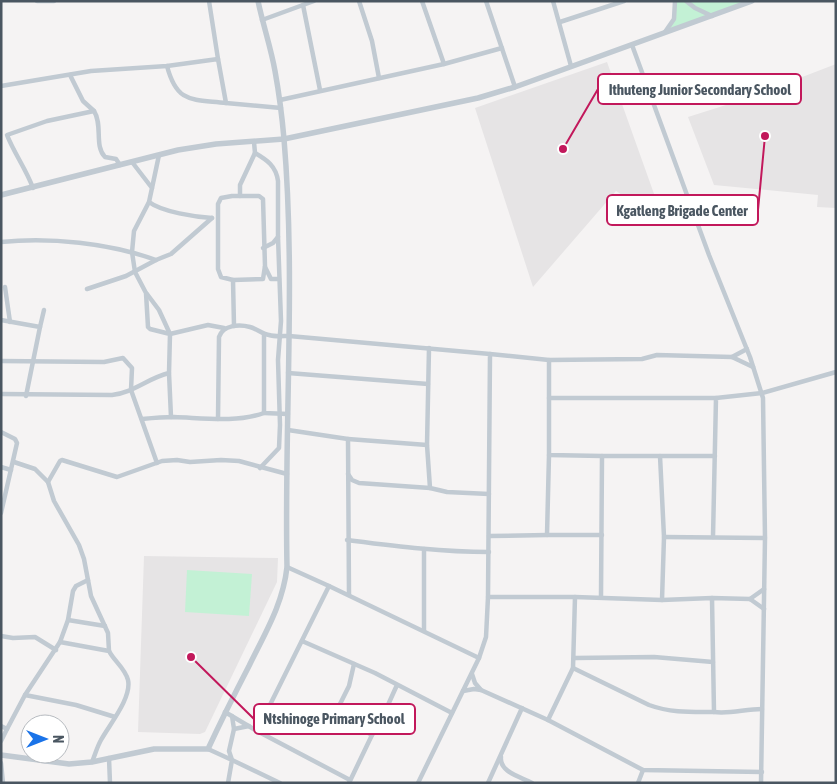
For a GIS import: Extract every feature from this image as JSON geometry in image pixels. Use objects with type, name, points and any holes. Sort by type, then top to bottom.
[{"type":"street","points":[[37,1],[54,1]]},
{"type":"street","points":[[209,1],[226,103]]},
{"type":"street","points":[[208,749],[271,622],[284,592],[287,567],[289,336],[284,139],[275,70],[258,1]]},
{"type":"street","points":[[262,20],[314,1]]},
{"type":"street","points":[[359,1],[372,41],[379,78]]},
{"type":"street","points":[[422,1],[444,64]]},
{"type":"street","points":[[486,1],[515,87]]},
{"type":"street","points":[[553,1],[572,66]]},
{"type":"street","points":[[560,22],[624,1]]},
{"type":"street","points":[[665,32],[674,19],[675,1]]},
{"type":"street","points":[[686,1],[695,8],[712,16]]},
{"type":"street","points":[[1,196],[200,146],[284,139],[463,102],[515,87],[752,1]]},
{"type":"street","points":[[303,5],[320,90]]},
{"type":"street","points":[[632,45],[709,255],[747,349],[764,404],[765,538],[761,783]]},
{"type":"street","points":[[280,100],[444,64],[502,48]]},
{"type":"street","points":[[1,86],[77,74],[218,60]]},
{"type":"street","points":[[167,66],[176,90],[193,100],[281,108]]},
{"type":"street","points":[[70,75],[84,102],[94,111],[99,123],[100,150],[105,157],[116,159],[120,166]]},
{"type":"street","points":[[33,188],[26,170],[4,135],[47,121],[94,111]]},
{"type":"street","points":[[240,196],[240,185],[255,153],[254,142]]},
{"type":"street","points":[[255,153],[265,159],[277,172],[281,320],[279,336],[279,448],[260,468]]},
{"type":"street","points":[[160,155],[150,202],[134,231],[132,252],[135,272],[146,293],[159,310],[170,334],[171,417]]},
{"type":"street","points":[[132,162],[152,188]]},
{"type":"street","points":[[286,187],[292,197]]},
{"type":"street","points":[[263,279],[265,266],[263,199],[259,196],[221,198],[218,204],[218,269],[221,277],[233,280],[279,279]]},
{"type":"street","points":[[150,202],[158,208],[190,216],[218,218]]},
{"type":"street","points":[[87,289],[135,272],[156,260],[172,254],[212,218]]},
{"type":"street","points":[[263,248],[273,243],[278,237]]},
{"type":"street","points":[[1,242],[39,239],[74,242],[132,252],[156,260]]},
{"type":"street","points":[[265,266],[271,280]]},
{"type":"street","points":[[233,280],[234,326]]},
{"type":"street","points":[[5,287],[10,322]]},
{"type":"street","points":[[146,293],[148,327],[170,334],[208,325],[224,328],[234,326],[250,327],[264,334],[279,336],[549,360],[642,359],[657,355],[732,357],[753,367]]},
{"type":"street","points":[[26,396],[44,310]]},
{"type":"street","points":[[1,320],[40,327]]},
{"type":"street","points":[[218,419],[219,337],[224,328]]},
{"type":"street","points":[[264,334],[264,413]]},
{"type":"street","points":[[428,348],[427,445],[430,488]]},
{"type":"street","points":[[732,357],[747,349]]},
{"type":"street","points":[[418,783],[479,658],[486,637],[489,552],[490,354]]},
{"type":"street","points":[[1,361],[104,362],[123,358],[132,368],[132,390],[157,463]]},
{"type":"street","points":[[548,536],[549,360]]},
{"type":"street","points":[[549,398],[716,398],[762,393],[836,372]]},
{"type":"street","points":[[1,394],[26,396],[121,394],[153,378],[169,373]]},
{"type":"street","points":[[288,373],[428,384]]},
{"type":"street","points":[[713,536],[716,398]]},
{"type":"street","points":[[142,419],[171,417],[218,419],[258,416],[264,413],[288,414]]},
{"type":"street","points":[[288,430],[348,439],[427,445]]},
{"type":"street","points":[[1,432],[15,439],[17,443],[1,513]]},
{"type":"street","points":[[348,439],[349,595]]},
{"type":"street","points":[[549,455],[715,456]]},
{"type":"street","points":[[601,597],[602,456]]},
{"type":"street","points":[[660,456],[664,537],[662,600]]},
{"type":"street","points":[[48,482],[62,460],[116,477],[170,460],[190,462],[239,461],[287,474]]},
{"type":"street","points":[[14,462],[35,469],[48,482],[54,501],[79,546],[84,560],[91,596],[109,639],[108,650]]},
{"type":"street","points":[[1,467],[11,470]]},
{"type":"street","points":[[348,474],[352,480],[359,483],[430,488],[446,492],[489,494]]},
{"type":"street","points":[[489,536],[602,535]]},
{"type":"street","points":[[664,537],[765,538]]},
{"type":"street","points":[[348,540],[424,549],[489,552]]},
{"type":"street","points":[[424,549],[424,631]]},
{"type":"street","points":[[287,567],[479,658]]},
{"type":"street","points":[[1,741],[25,695],[60,642],[68,620],[76,586],[88,580]]},
{"type":"street","points":[[257,731],[330,586]]},
{"type":"street","points":[[750,599],[764,589]]},
{"type":"street","points":[[488,597],[601,597],[662,600],[750,599],[764,609]]},
{"type":"street","points":[[548,720],[573,668],[574,597]]},
{"type":"street","points":[[712,598],[714,712]]},
{"type":"street","points":[[68,620],[105,626]]},
{"type":"street","points":[[1,636],[13,638],[34,637],[56,650]]},
{"type":"street","points":[[60,642],[108,650],[125,672],[129,685],[122,706],[100,742],[92,762]]},
{"type":"street","points":[[302,642],[354,664],[452,713]]},
{"type":"street","points":[[574,658],[654,657],[713,662]]},
{"type":"street","points":[[354,664],[349,686],[337,710],[337,715],[372,736]]},
{"type":"street","points":[[573,668],[662,710],[730,714],[750,709],[762,709]]},
{"type":"street","points":[[472,673],[475,683],[481,690]]},
{"type":"street","points":[[225,712],[349,781],[398,685]]},
{"type":"street","points":[[463,691],[481,690],[548,720],[643,770],[762,772]]},
{"type":"street","points":[[25,695],[76,705],[115,717]]},
{"type":"street","points":[[488,783],[522,708]]},
{"type":"street","points":[[228,783],[232,760],[229,751],[234,729],[232,716]]},
{"type":"street","points":[[1,726],[7,728]]},
{"type":"street","points":[[234,729],[249,726]]},
{"type":"street","points":[[1,756],[63,764],[92,762],[154,749],[208,749],[280,783]]},
{"type":"street","points":[[502,751],[500,763],[504,769],[532,783]]},
{"type":"street","points":[[109,758],[110,783]]},
{"type":"street","points":[[1,763],[3,783]]},
{"type":"street","points":[[638,783],[643,770]]},
{"type":"shaded area","points":[[607,62],[658,205],[653,215],[616,191],[533,287],[475,108]]},
{"type":"shaded area","points":[[836,64],[836,208],[817,207],[818,195],[714,185],[688,117],[745,99]]},
{"type":"shaded area","points":[[144,556],[278,558],[277,582],[205,732],[200,734],[138,732]]},
{"type":"green space","points":[[675,1],[752,1],[665,32],[674,19]]},
{"type":"green space","points":[[187,570],[252,574],[249,616],[185,612]]},
{"type":"place","name":"Kgatleng Brigade Center","points":[[765,136]]},
{"type":"place","name":"Ithuteng Junior Secondary School","points":[[563,149]]},
{"type":"place","name":"Ntshinoge Primary School","points":[[191,657]]}]
